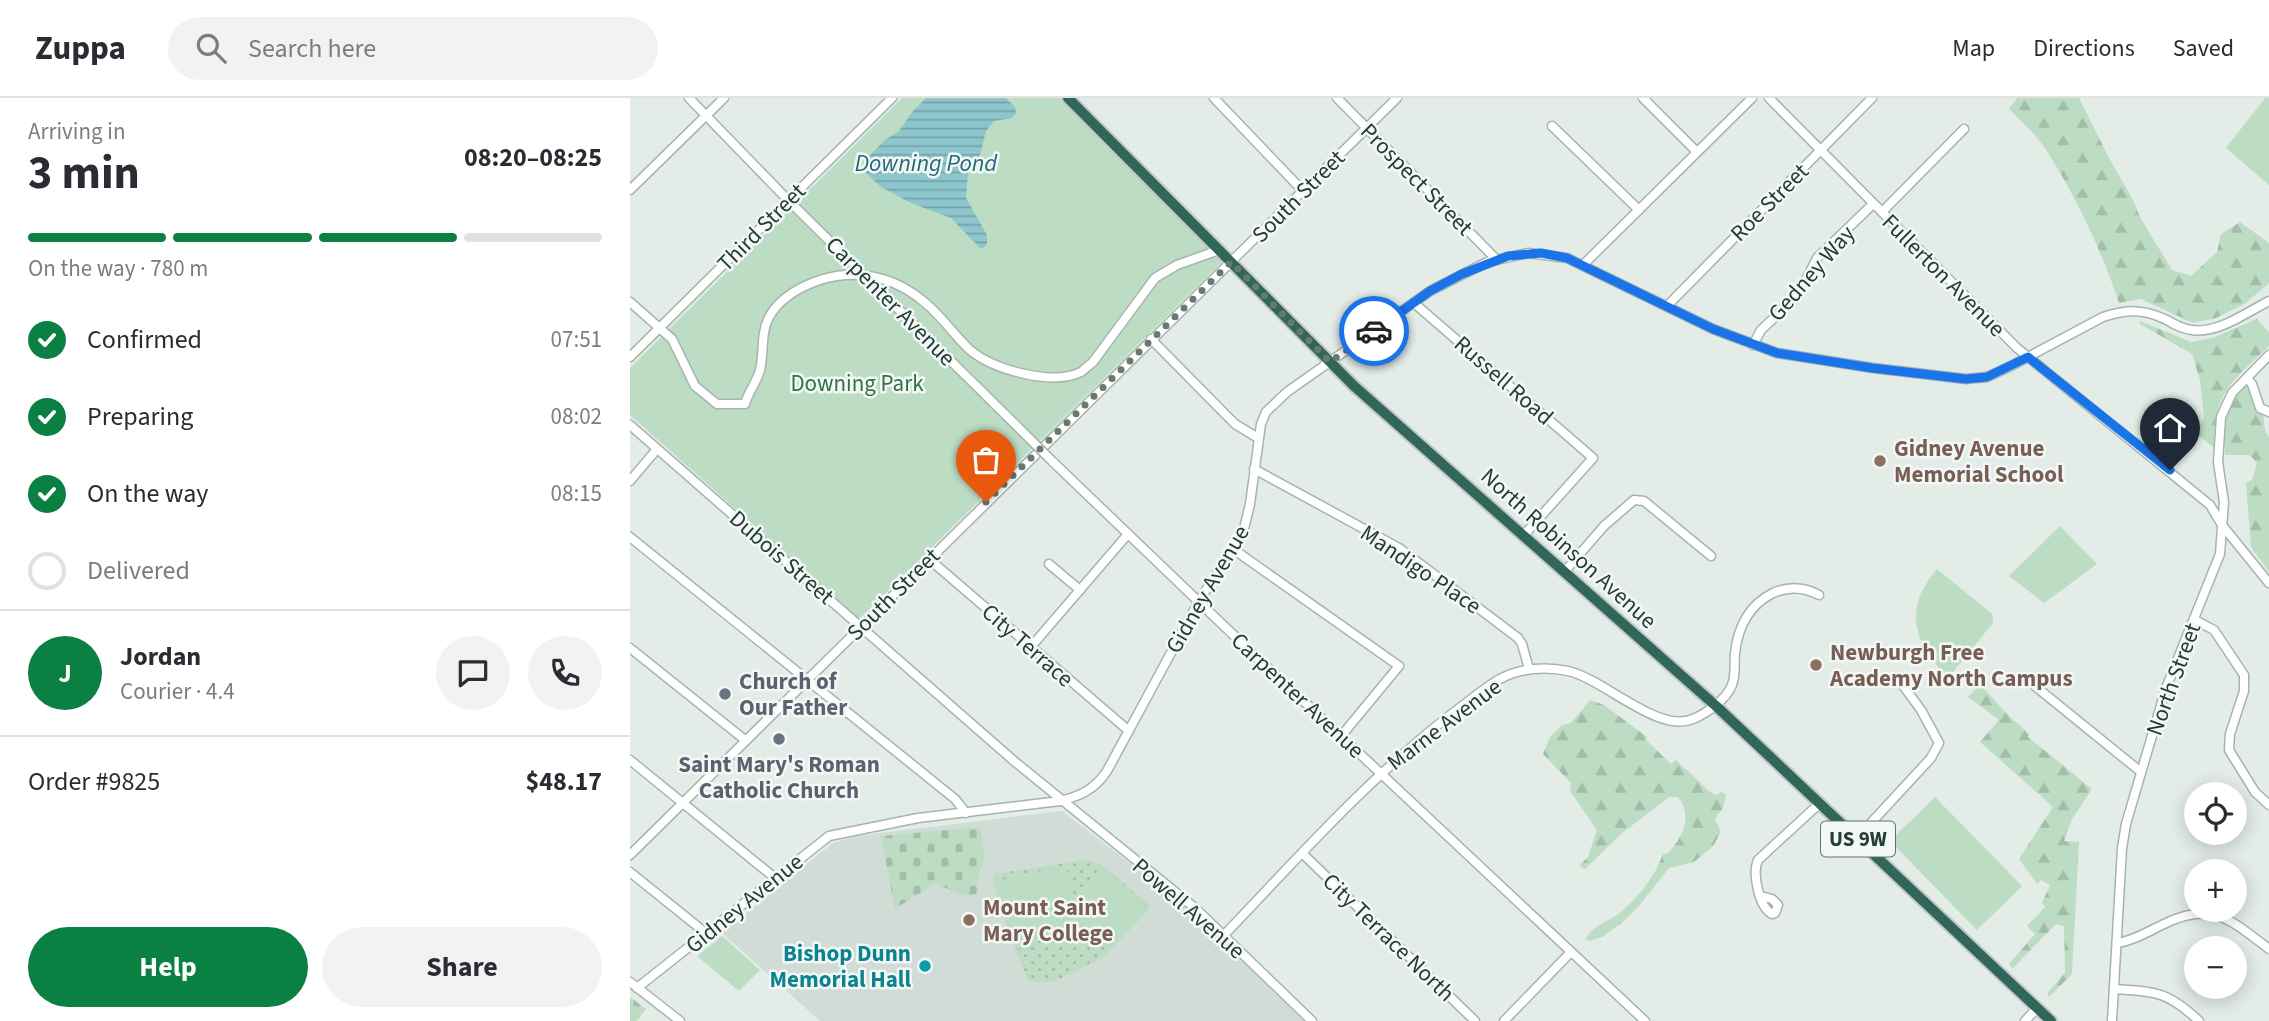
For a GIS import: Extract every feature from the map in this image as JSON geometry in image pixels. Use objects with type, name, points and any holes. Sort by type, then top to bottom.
[{"type":"highway","name":"North Robinson Avenue","points":[[1068,98],[1354,386],[1716,706],[2051,1021]]},
{"type":"street","name":"Carpenter Avenue","points":[[689,98],[788,200],[1052,461],[1644,1021]]},
{"type":"street","points":[[630,190],[724,98]]},
{"type":"street","name":"Third Street","points":[[630,357],[892,98]]},
{"type":"street","points":[[1214,98],[1303,191]]},
{"type":"street","name":"Prospect Street","points":[[1337,98],[1497,260]]},
{"type":"street","name":"South Street","points":[[630,855],[1397,98]]},
{"type":"street","points":[[1643,98],[1698,152]]},
{"type":"street","points":[[1583,265],[1752,98]]},
{"type":"street","name":"Fullerton Avenue","points":[[1769,98],[2028,357],[2210,505],[2222,525],[2269,583]]},
{"type":"street","name":"Roe Street","points":[[1667,306],[1872,98]]},
{"type":"street","points":[[1552,126],[1639,210]]},
{"type":"street","points":[[1882,212],[1964,128]]},
{"type":"street","name":"Gedney Way","points":[[1753,345],[1761,330],[1793,300],[1817,258],[1873,204]]},
{"type":"street","points":[[630,302],[672,340],[695,386],[717,404],[727,406],[745,404],[760,369],[767,320],[787,297],[811,283],[835,276],[865,274],[891,282],[919,298],[972,351],[988,362],[1017,372],[1055,377],[1082,371],[1093,362],[1155,278],[1177,265],[1219,250]]},
{"type":"street","name":"Gidney Avenue","points":[[634,985],[707,934],[829,835],[908,820],[1060,801],[1077,797],[1100,782],[1199,601],[1243,533],[1248,517],[1258,438],[1266,412],[1274,402],[1330,362],[1414,303],[1462,274],[1497,260],[1528,253],[1567,258],[1753,345],[1792,356],[1966,379],[1987,377],[2103,317],[2119,312],[2138,309],[2153,313],[2180,327],[2194,331],[2208,330],[2269,301]]},
{"type":"street","name":"Russell Road","points":[[1414,303],[1593,458],[1524,535]]},
{"type":"street","points":[[1151,339],[1235,424],[1258,438]]},
{"type":"street","name":"North Street","points":[[2112,1021],[2122,848],[2126,824],[2166,688],[2220,554],[2224,502],[2218,462],[2221,417],[2232,393],[2269,355]]},
{"type":"street","points":[[2247,378],[2252,384],[2260,408],[2269,412]]},
{"type":"street","name":"Dubois Street","points":[[630,425],[1060,801]]},
{"type":"street","points":[[630,481],[657,449]]},
{"type":"street","name":"Mandigo Place","points":[[1254,469],[1409,556],[1518,638],[1529,669]]},
{"type":"street","points":[[1565,571],[1604,526],[1634,500],[1644,501],[1710,556]]},
{"type":"street","points":[[1030,648],[1128,534]]},
{"type":"street","points":[[630,537],[955,799],[967,813]]},
{"type":"street","points":[[1233,549],[1399,666],[1342,736]]},
{"type":"street","name":"City Terrace","points":[[929,559],[1129,731]]},
{"type":"street","points":[[1049,564],[1080,590]]},
{"type":"street","points":[[1716,706],[1732,685],[1739,635],[1744,620],[1753,607],[1778,591],[1807,589],[1819,595]]},
{"type":"street","points":[[2194,620],[2214,630],[2244,675],[2244,691],[2230,734],[2229,750],[2255,792],[2269,804]]},
{"type":"street","points":[[630,648],[745,740]]},
{"type":"street","name":"Marne Avenue","points":[[1224,935],[1380,772],[1501,678],[1529,669],[1548,668],[1587,677],[1661,719],[1672,722],[1695,719],[1716,706]]},
{"type":"street","points":[[1857,838],[1931,758],[1939,743],[1921,710],[1899,680]]},
{"type":"street","points":[[2035,686],[2141,772]]},
{"type":"street","points":[[630,760],[775,878]]},
{"type":"street","name":"Powell Avenue","points":[[1060,801],[1195,908],[1312,1021]]},
{"type":"street","points":[[1761,896],[1756,875],[1758,860],[1820,803]]},
{"type":"street","name":"City Terrace North","points":[[1302,853],[1475,1021]]},
{"type":"street","points":[[630,872],[707,934]]},
{"type":"street","points":[[2117,943],[2127,942],[2180,916],[2206,912],[2218,915],[2269,949]]},
{"type":"street","points":[[1504,1021],[1571,952]]},
{"type":"street","points":[[634,985],[680,1021]]},
{"type":"street","points":[[2114,989],[2157,992],[2170,997],[2199,1021]]},
{"type":"street","points":[[2025,1021],[2037,1008]]},
{"type":"shaded area","name":"Mount Saint Mary College","points":[[1062,811],[1188,908],[1304,1021],[820,1021],[722,933],[833,843],[856,836]]},
{"type":"green space","name":"Downing Park","points":[[902,98],[1061,98],[1221,259],[1221,263],[859,619],[630,415],[630,368]]},
{"type":"green space","points":[[2017,98],[2079,98],[2141,219],[2172,270],[2191,276],[2217,252],[2221,234],[2240,222],[2269,243],[2269,283],[2246,303],[2216,318],[2193,323],[2141,299],[2119,303],[2096,242],[2064,180],[2038,139],[2009,109]]},
{"type":"green space","points":[[2265,98],[2269,98],[2269,185],[2226,148]]},
{"type":"green space","points":[[2257,319],[2269,332],[2269,346],[2235,380],[2221,400],[2214,448],[2196,433],[2204,417],[2200,380],[2192,354],[2140,324],[2140,321],[2191,342],[2212,338]]},
{"type":"green space","points":[[2245,384],[2250,387],[2263,414],[2265,431],[2269,437],[2269,572],[2251,547],[2246,483],[2252,480],[2257,463],[2250,455],[2225,455],[2226,417],[2232,401]]},
{"type":"green space","points":[[2060,526],[2097,564],[2044,603],[2009,576]]},
{"type":"green space","points":[[1937,569],[1992,614],[1993,623],[1948,678],[1927,652],[1917,625],[1919,598]]},
{"type":"green space","points":[[1980,684],[2029,734],[2028,737],[2092,789],[2072,819],[2064,841],[2079,842],[2072,974],[2049,997],[2047,994],[2065,972],[2064,926],[2056,924],[2013,968],[2009,964],[2035,934],[2027,926],[2045,907],[2042,903],[2050,885],[2041,880],[2037,884],[2019,859],[2053,807],[1980,742],[1999,720],[1968,697]]},
{"type":"green space","points":[[1590,700],[1604,705],[1647,737],[1646,740],[1671,764],[1676,760],[1710,792],[1717,795],[1722,792],[1726,795],[1723,808],[1715,819],[1721,832],[1713,846],[1694,862],[1669,868],[1623,922],[1602,937],[1589,941],[1586,939],[1593,930],[1621,912],[1646,885],[1663,853],[1667,854],[1677,841],[1686,819],[1683,804],[1678,797],[1669,797],[1621,834],[1585,869],[1582,868],[1580,865],[1588,857],[1597,830],[1570,791],[1571,783],[1543,754],[1550,737],[1562,725],[1571,723]]},
{"type":"green space","points":[[1935,797],[2022,886],[1977,930],[1890,841]]},
{"type":"green space","points":[[980,827],[985,859],[978,878],[977,893],[962,895],[936,883],[895,909],[881,836]]},
{"type":"green space","points":[[1090,859],[1107,869],[1149,904],[1149,910],[1101,959],[1055,981],[1029,982],[1015,950],[993,882],[995,874]]},
{"type":"green space","points":[[1066,865],[1076,902],[1107,869],[1145,905],[1145,910],[1111,948],[1082,922],[1082,925],[1015,950],[993,882]]},
{"type":"green space","points":[[722,936],[760,970],[739,991],[697,956]]},
{"type":"green space","points":[[630,997],[646,1009],[637,1021],[630,1021]]},
{"type":"water","name":"Downing Pond","points":[[926,98],[1006,98],[1015,107],[1016,113],[1012,118],[994,121],[986,131],[980,155],[968,173],[966,198],[987,235],[987,245],[981,249],[951,218],[911,203],[881,187],[866,173],[867,158],[885,140],[899,131]]},
{"type":"way so far","points":[[986,502],[1231,262],[1330,362],[1374,331]]},
{"type":"place","name":"Gidney Avenue Memorial School","points":[[1880,461]]},
{"type":"place","name":"Newburgh Free Academy North Campus","points":[[1816,665]]},
{"type":"place","name":"Church of Our Father","points":[[725,694]]},
{"type":"place","name":"Saint Mary's Roman Catholic Church","points":[[779,739]]},
{"type":"place","name":"Mount Saint Mary College","points":[[969,920]]},
{"type":"place","name":"Bishop Dunn Memorial Hall","points":[[925,966]]},
{"type":"route","points":[[1374,331],[1430,291],[1487,262],[1528,253],[1555,255],[1583,265],[1713,329],[1777,353],[1966,379],[1987,377],[2028,357],[2170,470]]}]
